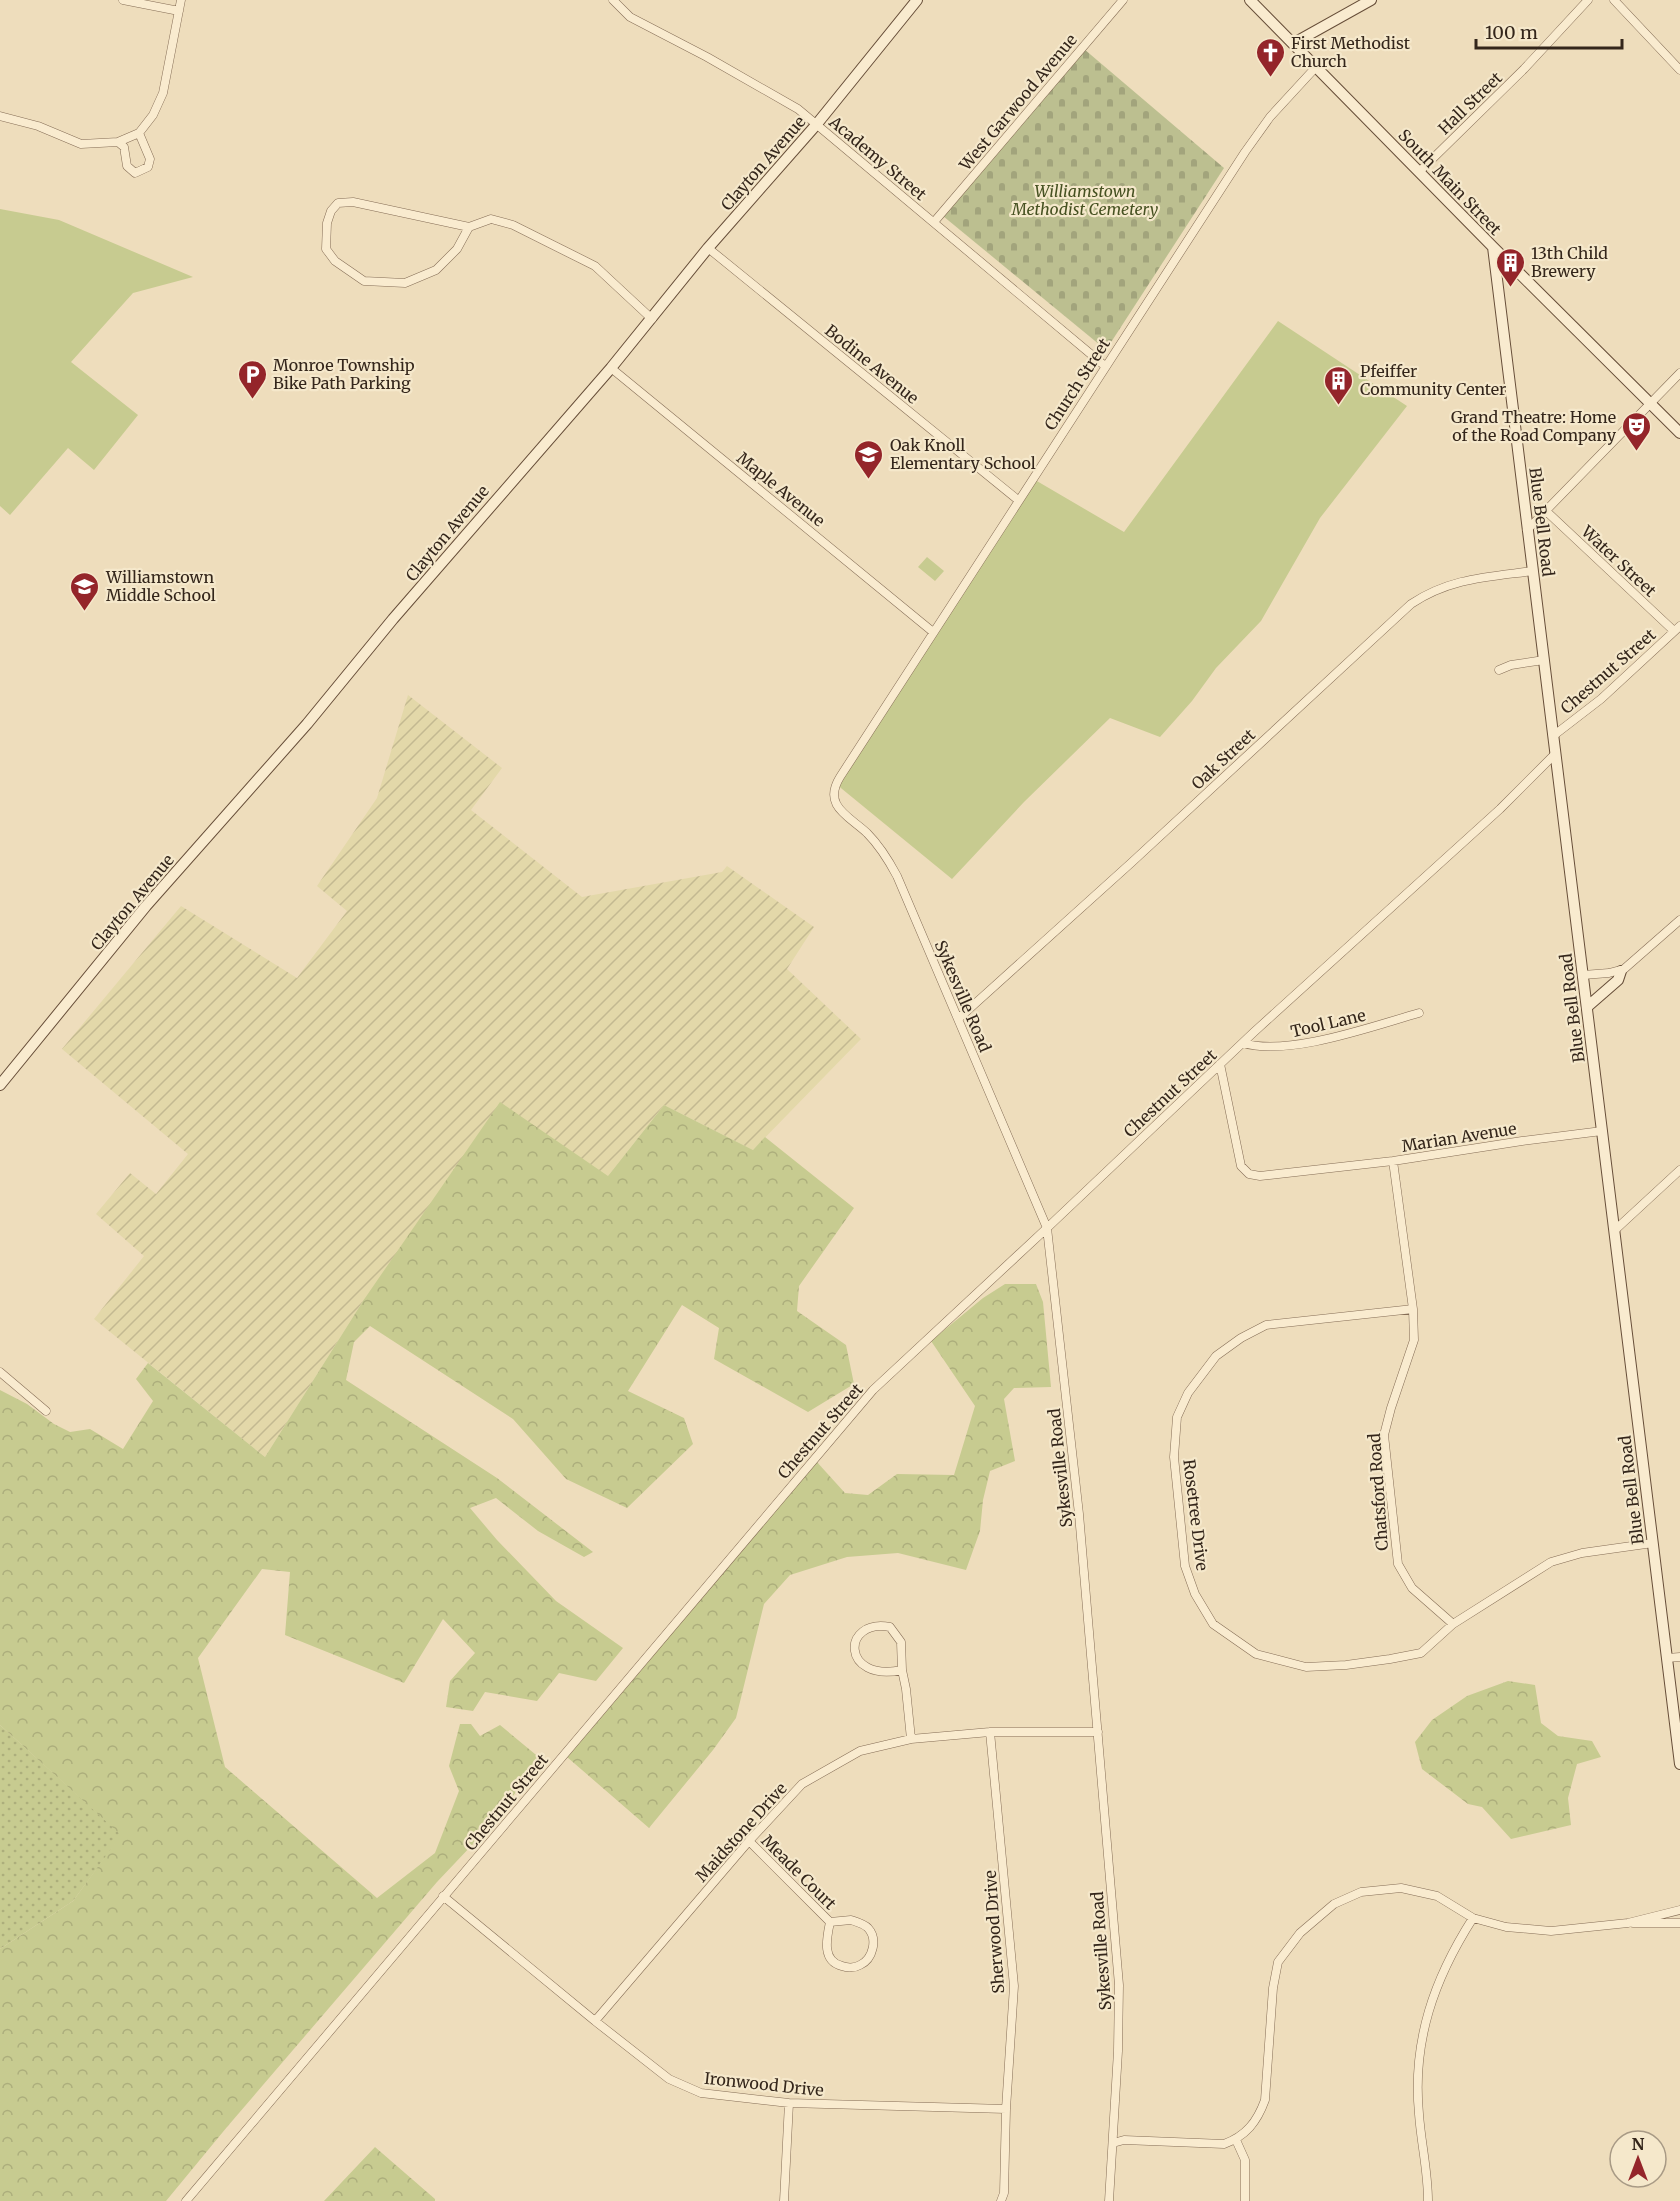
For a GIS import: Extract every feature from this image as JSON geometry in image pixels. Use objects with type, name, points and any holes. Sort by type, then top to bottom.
[{"type":"street","points":[[123,0],[179,11]]},
{"type":"street","points":[[0,116],[38,126],[81,144],[118,142],[139,133],[153,114],[163,93],[181,0]]},
{"type":"street","name":"Academy Street","points":[[614,0],[630,17],[773,93],[798,109],[1105,366]]},
{"type":"street","name":"Clayton Avenue","points":[[0,1085],[146,906],[307,724],[393,619],[611,368],[708,248],[816,125],[918,0]]},
{"type":"street","name":"West Garwood Avenue","points":[[934,222],[1123,0]]},
{"type":"street","name":"South Main Street","points":[[1251,0],[1493,248],[1680,434]]},
{"type":"street","points":[[1294,43],[1371,0]]},
{"type":"street","name":"Hall Street","points":[[1419,172],[1524,69],[1588,0]]},
{"type":"street","points":[[1614,0],[1680,70]]},
{"type":"street","name":"Church Street","points":[[834,785],[1254,138],[1316,67]]},
{"type":"street","points":[[118,142],[124,147],[127,166],[135,173],[148,167],[150,159],[139,133]]},
{"type":"street","points":[[469,227],[457,249],[436,270],[405,283],[364,281],[335,261],[326,249],[327,223],[331,212],[339,203],[353,202],[469,227],[491,219],[513,225],[595,266],[652,319]]},
{"type":"street","name":"Bodine Avenue","points":[[708,248],[1018,500]]},
{"type":"street","name":"Blue Bell Road","points":[[1493,248],[1680,1764]]},
{"type":"street","name":"Maple Avenue","points":[[611,368],[933,632]]},
{"type":"street","points":[[1527,530],[1680,373]]},
{"type":"street","name":"Water Street","points":[[1545,510],[1677,628]]},
{"type":"street","name":"Oak Street","points":[[958,1019],[1131,863],[1411,604],[1428,593],[1450,584],[1533,571]]},
{"type":"street","name":"Chestnut Street","points":[[1553,736],[1600,699],[1677,628]]},
{"type":"street","points":[[1499,670],[1511,665],[1544,660]]},
{"type":"street","name":"Chestnut Street","points":[[186,2201],[857,1407],[933,1332],[1220,1064],[1500,809],[1555,754]]},
{"type":"street","name":"Sykesville Road","points":[[834,785],[833,797],[838,808],[879,847],[897,876],[1047,1228],[1079,1514],[1119,1985],[1118,2051],[1109,2201]]},
{"type":"street","points":[[1583,975],[1621,971],[1630,966],[1680,920]]},
{"type":"street","points":[[1587,1008],[1618,980],[1621,971]]},
{"type":"street","name":"Tool Lane","points":[[1243,1043],[1258,1048],[1298,1045],[1419,1013]]},
{"type":"street","name":"Marian Avenue","points":[[1220,1064],[1241,1166],[1249,1174],[1272,1176],[1602,1131]]},
{"type":"street","name":"Chatsford Road","points":[[1393,1161],[1413,1309],[1414,1341],[1384,1435],[1392,1522],[1398,1564],[1412,1588],[1453,1624]]},
{"type":"street","points":[[1615,1230],[1680,1170]]},
{"type":"street","name":"Rosetree Drive","points":[[1413,1309],[1266,1325],[1241,1338],[1216,1356],[1188,1393],[1177,1417],[1174,1457],[1185,1566],[1195,1594],[1213,1624],[1256,1654],[1306,1667],[1346,1665],[1421,1653],[1453,1624],[1551,1562],[1582,1552],[1653,1543]]},
{"type":"street","points":[[0,1372],[46,1411]]},
{"type":"street","points":[[902,1670],[882,1672],[863,1666],[855,1652],[857,1640],[862,1631],[872,1626],[890,1628],[901,1642],[902,1670],[911,1739]]},
{"type":"street","points":[[1667,1658],[1680,1657]]},
{"type":"street","name":"Maidstone Drive","points":[[595,2021],[749,1841],[802,1784],[860,1751],[911,1739],[990,1732],[1098,1732]]},
{"type":"street","name":"Sherwood Drive","points":[[990,1732],[1014,1986],[1006,2109],[1004,2193],[1001,2201]]},
{"type":"street","name":"Meade Court","points":[[749,1841],[830,1922]]},
{"type":"street","points":[[1113,2143],[1124,2140],[1224,2144],[1246,2133],[1265,2100],[1273,1988],[1278,1962],[1300,1933],[1334,1904],[1362,1892],[1401,1888],[1437,1896],[1473,1918],[1506,1927],[1551,1931],[1628,1923],[1680,1923]]},
{"type":"street","name":"Ironwood Drive","points":[[443,1896],[669,2079],[701,2093],[789,2103],[1006,2109]]},
{"type":"street","points":[[1628,1923],[1680,1910]]},
{"type":"street","points":[[1428,2201],[1417,2087],[1420,2045],[1429,2008],[1451,1955],[1473,1918]]},
{"type":"street","name":"Meade Court","points":[[851,1920],[868,1928],[873,1939],[873,1950],[868,1959],[859,1966],[849,1968],[838,1966],[831,1960],[827,1952],[826,1941],[830,1922],[851,1920]]},
{"type":"street","points":[[784,2201],[789,2103]]},
{"type":"street","points":[[1236,2140],[1245,2160],[1245,2201]]},
{"type":"shaded area","points":[[408,695],[502,768],[471,810],[582,897],[722,872],[727,866],[814,927],[787,969],[861,1039],[753,1150],[664,1105],[608,1176],[363,1301],[265,1457],[94,1319],[144,1256],[96,1214],[130,1173],[156,1194],[188,1154],[62,1049],[181,906],[297,978],[347,911],[317,886],[377,798]]},
{"type":"green space","name":"Williamstown Methodist Cemetery","points":[[1084,49],[1224,168],[1106,350],[943,216]]},
{"type":"green space","points":[[0,209],[59,220],[193,277],[133,293],[71,362],[138,415],[94,470],[68,448],[10,515],[0,506]]},
{"type":"green space","points":[[1278,321],[1407,406],[1320,518],[1261,621],[1216,668],[1192,701],[1160,737],[1110,718],[1024,802],[952,879],[836,784],[1030,477],[1124,532]]},
{"type":"green space","points":[[927,557],[944,571],[935,581],[918,567]]},
{"type":"green space","points":[[500,1102],[608,1176],[664,1105],[753,1150],[765,1137],[854,1208],[799,1286],[797,1311],[846,1345],[854,1384],[808,1412],[714,1359],[719,1328],[682,1305],[628,1391],[684,1418],[693,1444],[627,1508],[566,1479],[513,1419],[370,1326],[354,1342],[346,1380],[497,1478],[593,1552],[584,1557],[538,1531],[496,1498],[470,1508],[497,1540],[556,1601],[623,1648],[596,1681],[559,1673],[537,1701],[485,1692],[473,1711],[446,1707],[450,1681],[475,1653],[443,1619],[404,1683],[285,1635],[290,1572],[262,1569],[198,1658],[225,1767],[377,1898],[435,1853],[459,1791],[449,1766],[460,1724],[471,1724],[480,1736],[500,1725],[541,1759],[491,1825],[437,1882],[166,2201],[0,2201],[0,1949],[73,1901],[121,1835],[0,1725],[0,1390],[27,1404],[54,1424],[70,1432],[90,1429],[123,1449],[153,1401],[136,1379],[148,1363],[265,1457],[363,1301]]},
{"type":"green space","points":[[1005,1284],[1036,1284],[1043,1302],[1051,1387],[1014,1388],[1004,1399],[1015,1461],[990,1471],[983,1500],[980,1531],[966,1570],[898,1553],[847,1557],[790,1575],[764,1604],[736,1718],[713,1750],[649,1828],[567,1757],[816,1461],[845,1493],[868,1495],[897,1474],[954,1475],[975,1406],[931,1341],[983,1298]]},
{"type":"green space","points":[[1508,1681],[1535,1685],[1541,1723],[1558,1736],[1592,1741],[1601,1757],[1577,1764],[1568,1798],[1571,1825],[1511,1839],[1482,1807],[1468,1804],[1422,1769],[1415,1742],[1432,1720],[1467,1696]]},
{"type":"green space","points":[[0,1725],[122,1835],[73,1901],[0,1949]]},
{"type":"green space","points":[[375,2147],[435,2199],[435,2201],[324,2201]]},
{"type":"place","name":"First Methodist Church","points":[[1270,78]]},
{"type":"place","name":"13th Child Brewery","points":[[1510,288]]},
{"type":"place","name":"Monroe Township Bike Path Parking","points":[[252,400]]},
{"type":"place","name":"Pfeiffer Community Center","points":[[1339,406]]},
{"type":"place","name":"Grand Theatre: Home of the Road Company","points":[[1637,452]]},
{"type":"place","name":"Oak Knoll Elementary School","points":[[869,480]]},
{"type":"place","name":"Williamstown Middle School","points":[[85,612]]}]
